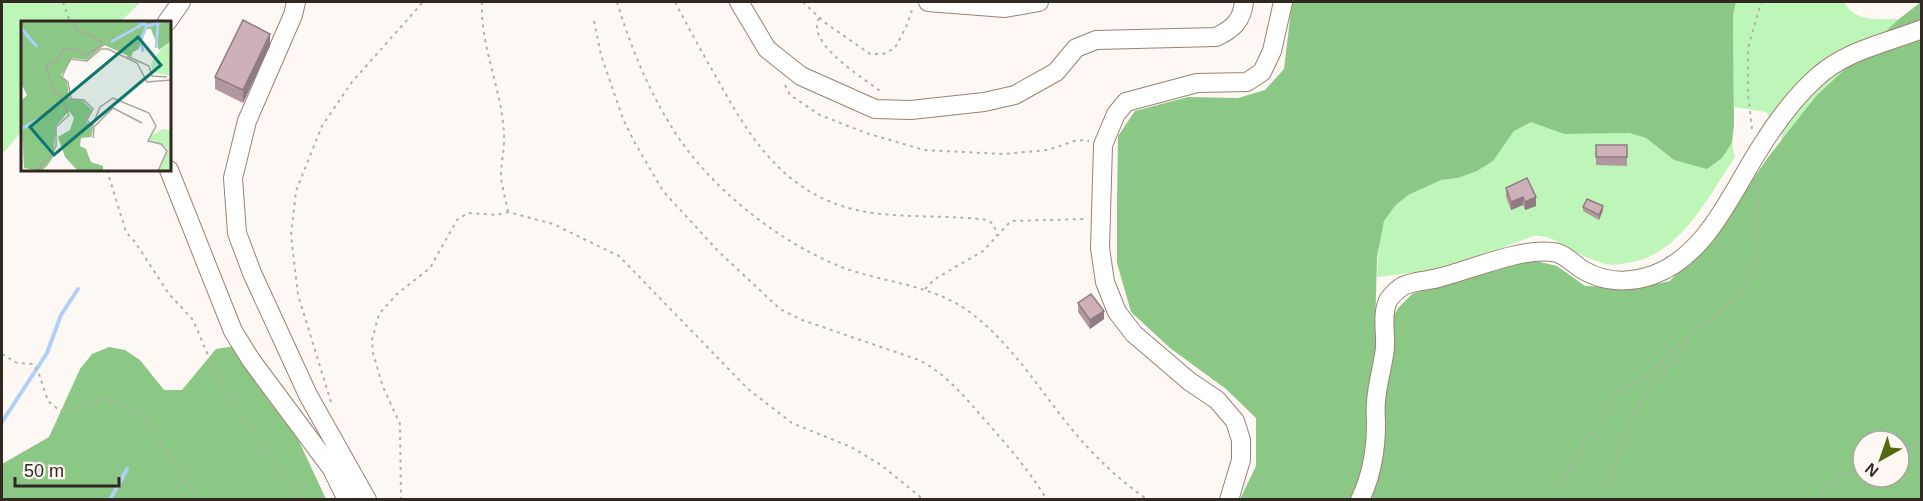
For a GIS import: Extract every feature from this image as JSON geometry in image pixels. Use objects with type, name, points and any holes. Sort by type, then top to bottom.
[{"type":"street","points":[[168,21],[181,2]]},
{"type":"street","points":[[296,2],[293,15],[247,121],[233,178],[237,233],[252,273],[308,395],[367,500]]},
{"type":"street","points":[[740,2],[767,49],[801,76],[875,110],[911,110],[984,102],[1015,95],[1056,72],[1076,48],[1096,40],[1216,37],[1234,28],[1243,11],[1244,2]]},
{"type":"street","points":[[928,2],[1005,8],[1039,2]]},
{"type":"street","points":[[1228,500],[1241,460],[1241,440],[1235,421],[1217,400],[1189,381],[1134,334],[1117,312],[1105,282],[1100,248],[1103,145],[1116,114],[1126,102],[1197,83],[1247,82],[1262,72],[1272,51],[1282,2]]},
{"type":"street","points":[[1360,500],[1374,453],[1376,401],[1385,347],[1387,309],[1389,299],[1401,287],[1438,279],[1504,259],[1543,251],[1556,252],[1601,278],[1618,281],[1637,280],[1656,274],[1670,267],[1688,252],[1710,229],[1761,147],[1796,99],[1828,68],[1865,47],[1922,29]]},
{"type":"street","points":[[169,171],[233,331],[251,360],[332,469],[347,500]]},
{"type":"path","points":[[63,2],[70,21]]},
{"type":"path","points":[[335,410],[326,389],[298,295],[291,235],[296,191],[322,126],[352,82],[423,2]]},
{"type":"path","points":[[482,2],[486,50],[498,95],[504,135],[501,177],[508,212]]},
{"type":"path","points":[[617,2],[628,38],[649,88],[666,118],[693,156],[720,185],[785,239],[821,259],[851,270],[925,290],[968,311],[987,326],[1092,452],[1122,481],[1148,500]]},
{"type":"path","points":[[675,2],[749,134],[778,168],[795,182],[820,197],[845,207],[874,213],[988,220],[994,225],[997,236]]},
{"type":"path","points":[[803,2],[819,17],[870,54],[883,54],[895,48],[907,25],[915,2]]},
{"type":"path","points":[[1761,2],[1748,48],[1748,94],[1752,128],[1761,147]]},
{"type":"path","points":[[819,17],[816,27],[823,44],[889,97]]},
{"type":"path","points":[[594,21],[601,55],[623,119],[635,143],[663,191],[718,251],[780,309],[802,320],[919,360],[937,369],[1021,460],[1047,500]]},
{"type":"path","points":[[781,76],[790,94],[820,115],[866,133],[924,150],[1003,154],[1048,150],[1077,140],[1103,145]]},
{"type":"path","points":[[107,171],[126,232],[169,294],[193,320],[218,376],[273,463],[302,500]]},
{"type":"path","points":[[1554,500],[1587,438],[1603,419],[1611,401],[1620,392],[1653,372],[1674,349],[1730,304],[1746,286],[1754,268],[1758,239],[1759,181]]},
{"type":"path","points":[[401,500],[400,424],[383,387],[373,353],[374,326],[387,303],[430,268],[457,220],[468,213],[497,215],[508,212],[553,224],[619,256],[748,389],[792,423],[851,447],[881,465],[924,500]]},
{"type":"path","points":[[925,290],[935,279],[983,252],[1011,221],[1092,219],[1101,223]]},
{"type":"path","points":[[1603,500],[1627,431],[1642,400],[1686,347],[1687,338]]},
{"type":"path","points":[[2,354],[17,363],[33,364],[38,371],[48,401],[60,411],[82,407],[103,398],[140,414],[154,429],[157,438],[193,492],[202,500]]},
{"type":"path","points":[[1911,451],[1922,438]]},
{"type":"path","points":[[1819,500],[1828,483],[1851,472]]},
{"type":"green space","points":[[2,2],[141,2],[121,21],[21,21],[21,132],[2,152]]},
{"type":"green space","points":[[1292,2],[1736,2],[1733,15],[1734,125],[1732,143],[1722,158],[1707,169],[1674,160],[1646,138],[1629,133],[1564,134],[1531,122],[1514,131],[1493,161],[1477,171],[1458,178],[1441,180],[1408,195],[1395,206],[1384,221],[1377,257],[1375,332],[1390,323],[1398,308],[1412,294],[1527,259],[1557,266],[1585,286],[1639,288],[1670,281],[1702,243],[1720,227],[1769,156],[1816,96],[1899,19],[1921,2],[1921,499],[1240,499],[1256,466],[1256,418],[1226,389],[1170,348],[1131,312],[1117,263],[1118,136],[1135,111],[1188,97],[1238,98],[1265,90],[1284,69]]},
{"type":"green space","points":[[1736,2],[1844,2],[1849,9],[1861,17],[1899,19],[1816,96],[1781,141],[1782,131],[1766,112],[1734,107],[1733,15]]},
{"type":"green space","points":[[1531,121],[1564,134],[1628,133],[1646,138],[1674,160],[1722,158],[1732,143],[1735,157],[1691,222],[1662,249],[1646,258],[1608,265],[1578,254],[1551,239],[1533,236],[1446,269],[1377,277],[1379,240],[1384,221],[1395,206],[1408,195],[1424,187],[1477,171],[1493,161],[1514,131]]},
{"type":"green space","points":[[248,344],[270,379],[326,499],[2,500],[2,464],[49,437],[80,369],[92,354],[109,347],[125,350],[140,360],[164,390],[182,390],[216,349]]},
{"type":"building","points":[[243,20],[270,34],[243,90],[215,77]]},
{"type":"building","points":[[1596,145],[1627,145],[1627,157],[1596,157]]},
{"type":"building","points":[[1527,178],[1536,197],[1525,202],[1523,197],[1511,202],[1506,188]]},
{"type":"building","points":[[1587,199],[1603,206],[1599,215],[1583,207]]},
{"type":"building","points":[[1091,294],[1104,311],[1090,320],[1078,303]]},
{"type":"waterway","points":[[2,422],[47,353],[61,315],[78,289]]},
{"type":"waterway","points":[[110,500],[127,469]]}]
